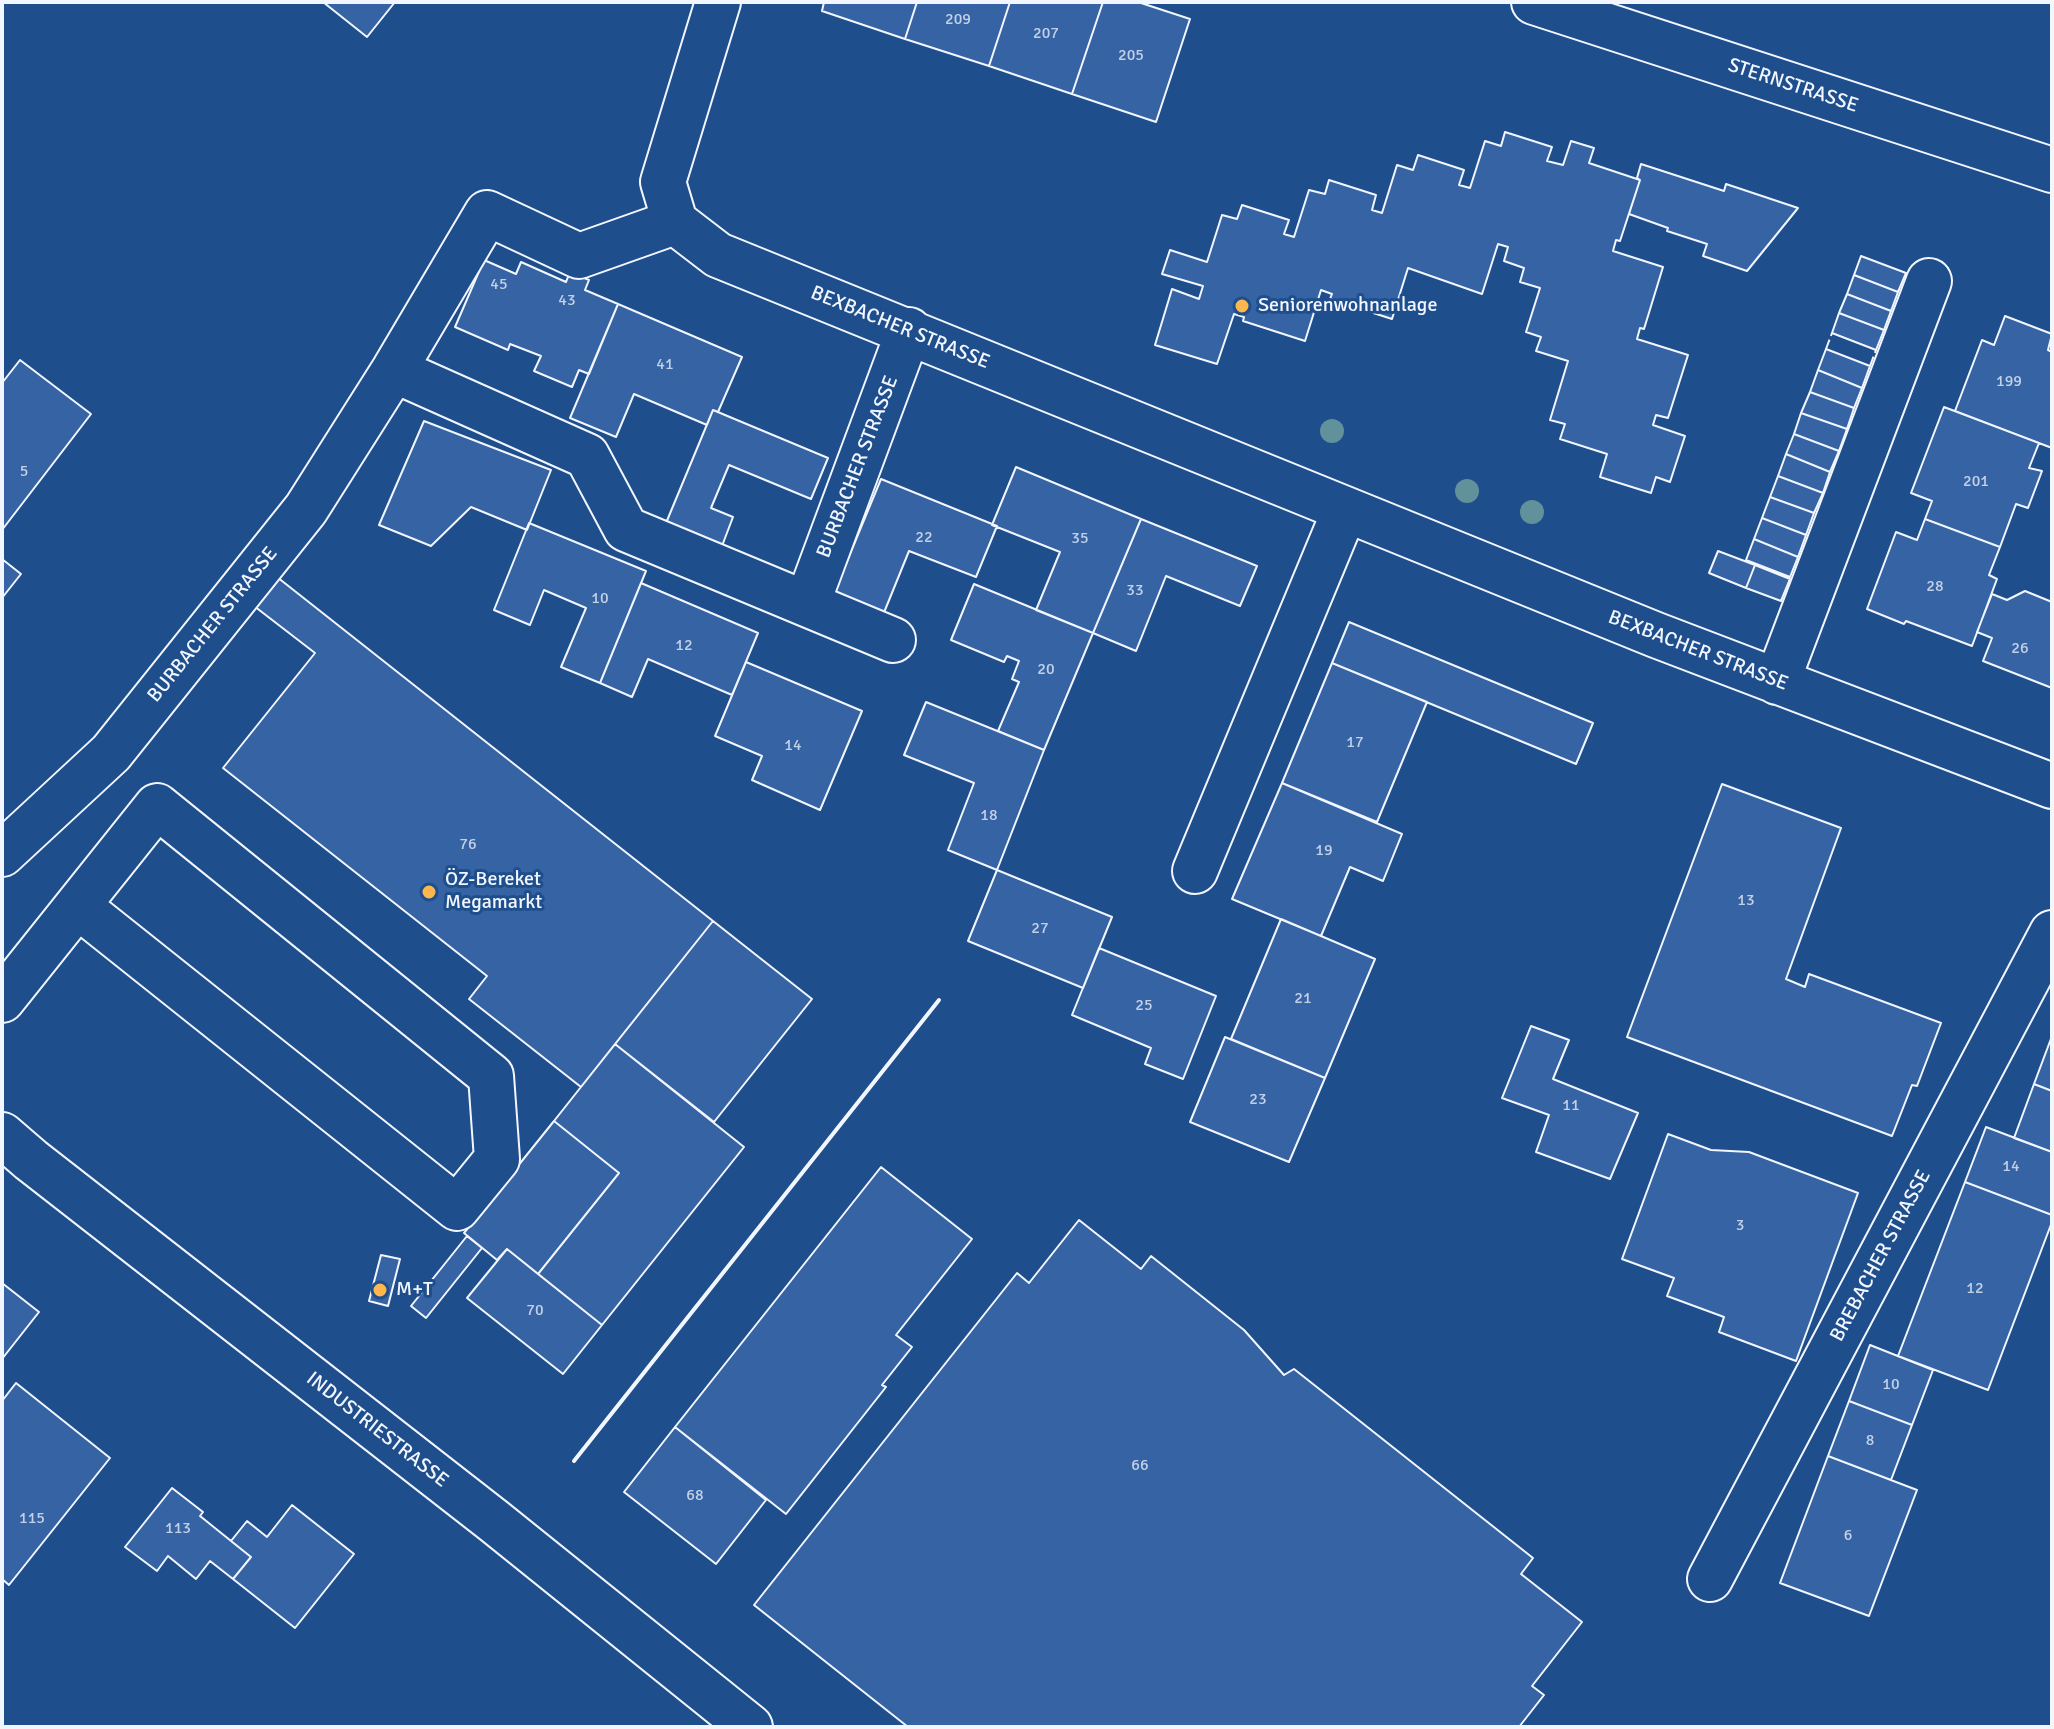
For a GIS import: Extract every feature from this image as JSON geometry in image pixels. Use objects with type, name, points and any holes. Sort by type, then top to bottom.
[{"type":"street","points":[[675,222],[663,182],[718,2]]},
{"type":"street","name":"STERNSTRASSE","points":[[1534,2],[2052,170]]},
{"type":"street","name":"BURBACHER STRASSE","points":[[2,854],[111,753],[306,509],[394,370],[487,213],[579,256],[675,222]]},
{"type":"street","name":"BEXBACHER STRASSE","points":[[675,222],[718,255],[1777,682],[2052,786]]},
{"type":"street","points":[[1777,682],[1929,281]]},
{"type":"street","name":"BURBACHER STRASSE","points":[[807,604],[909,330]]},
{"type":"street","points":[[394,370],[587,456],[626,529],[893,640]]},
{"type":"street","points":[[1195,871],[1345,510]]},
{"type":"street","points":[[2,1000],[157,806],[491,1076],[497,1159],[457,1208],[78,906]]},
{"type":"street","name":"BREBACHER STRASSE","points":[[1710,1579],[2052,933]]},
{"type":"street","name":"INDUSTRIESTRASSE","points":[[2,1135],[494,1521],[750,1727]]},
{"type":"building","points":[[323,2],[395,2],[367,37]]},
{"type":"building","points":[[824,2],[917,2],[905,39],[822,11]]},
{"type":"building","points":[[917,2],[1010,2],[989,66],[905,39]]},
{"type":"building","points":[[1010,2],[1103,2],[1072,94],[989,66]]},
{"type":"building","points":[[1103,2],[1138,2],[1190,19],[1156,122],[1072,94]]},
{"type":"building","name":"Seniorenwohnanlage","points":[[1505,132],[1552,147],[1547,161],[1563,165],[1571,141],[1594,148],[1589,163],[1640,180],[1620,241],[1616,240],[1613,251],[1663,267],[1644,329],[1640,328],[1637,339],[1688,355],[1668,418],[1656,415],[1653,425],[1685,436],[1670,482],[1656,477],[1651,493],[1600,477],[1607,454],[1560,439],[1565,424],[1550,420],[1568,361],[1536,351],[1541,337],[1526,332],[1540,288],[1520,282],[1524,268],[1504,261],[1508,247],[1498,244],[1482,294],[1408,268],[1392,319],[1330,299],[1332,294],[1321,290],[1305,341],[1243,321],[1244,317],[1234,314],[1217,364],[1155,345],[1172,289],[1199,299],[1203,286],[1162,274],[1170,250],[1207,262],[1222,215],[1237,219],[1242,205],[1289,220],[1284,234],[1294,237],[1309,190],[1325,194],[1329,180],[1376,195],[1372,210],[1382,213],[1397,165],[1413,170],[1418,155],[1464,170],[1459,185],[1470,188],[1485,141],[1501,146]]},
{"type":"building","points":[[1641,164],[1724,191],[1726,184],[1798,208],[1747,271],[1703,256],[1707,244],[1629,214],[1640,180],[1637,178]]},
{"type":"building","points":[[1861,256],[1906,273],[1898,292],[1854,275]]},
{"type":"building","points":[[484,260],[516,274],[521,262],[566,282],[570,272],[589,280],[585,290],[618,304],[589,374],[579,370],[572,387],[534,371],[541,356],[510,344],[508,350],[455,327]]},
{"type":"building","points":[[1854,275],[1898,292],[1891,311],[1847,294]]},
{"type":"building","points":[[1847,294],[1891,311],[1884,330],[1839,313]]},
{"type":"building","points":[[618,304],[742,357],[718,412],[713,410],[707,425],[634,394],[616,437],[570,418]]},
{"type":"building","points":[[1839,313],[1884,330],[1876,350],[1832,333]]},
{"type":"building","points":[[2005,316],[2052,334],[2048,350],[2052,352],[2052,448],[1955,411],[1982,340],[1994,345]]},
{"type":"building","points":[[1826,349],[1870,366],[1862,388],[1818,370]]},
{"type":"building","points":[[20,360],[91,414],[2,530],[2,383]]},
{"type":"building","points":[[1818,370],[1862,388],[1854,408],[1810,392]]},
{"type":"building","points":[[1810,392],[1854,408],[1847,429],[1801,413]]},
{"type":"building","points":[[1944,407],[2039,443],[2029,468],[2042,471],[2028,508],[2016,504],[2000,547],[1925,519],[1932,501],[1911,493]]},
{"type":"building","points":[[713,410],[828,458],[811,499],[729,465],[711,508],[733,517],[722,546],[666,523]]},
{"type":"building","points":[[1801,413],[1847,429],[1839,451],[1794,434]]},
{"type":"building","points":[[424,421],[551,470],[527,530],[471,507],[431,546],[379,525]]},
{"type":"building","points":[[1794,434],[1839,451],[1830,472],[1786,454]]},
{"type":"building","points":[[1786,454],[1830,472],[1823,493],[1778,476]]},
{"type":"building","points":[[1016,467],[1141,519],[1093,633],[1036,610],[1060,552],[992,525]]},
{"type":"building","points":[[1778,476],[1823,493],[1814,513],[1770,497]]},
{"type":"building","points":[[881,479],[997,526],[976,577],[909,551],[883,615],[833,595]]},
{"type":"building","points":[[1770,497],[1814,513],[1806,535],[1762,518]]},
{"type":"building","points":[[1762,518],[1806,535],[1798,557],[1754,539]]},
{"type":"building","points":[[1141,519],[1257,566],[1240,606],[1166,576],[1136,651],[1093,633]]},
{"type":"building","points":[[1925,519],[2000,547],[1989,575],[1997,579],[1972,646],[1867,609],[1896,532],[1917,540]]},
{"type":"building","points":[[529,523],[646,571],[600,683],[561,667],[586,608],[544,590],[530,625],[494,610]]},
{"type":"building","points":[[1754,539],[1798,557],[1790,577],[1746,560]]},
{"type":"building","points":[[1718,551],[1755,565],[1746,588],[1709,573]]},
{"type":"building","points":[[2,559],[21,574],[2,598]]},
{"type":"building","points":[[1755,565],[1790,579],[1781,601],[1746,588]]},
{"type":"building","points":[[277,577],[713,921],[581,1087],[469,999],[487,976],[223,768],[315,653],[254,606]]},
{"type":"building","points":[[641,583],[758,633],[732,695],[648,659],[632,697],[600,683]]},
{"type":"building","points":[[974,584],[1093,633],[1044,750],[998,731],[1019,682],[1012,679],[1019,661],[1007,656],[1004,662],[951,640]]},
{"type":"building","points":[[2025,591],[2052,602],[2052,688],[1983,661],[1992,638],[1977,632],[1992,594],[2007,600]]},
{"type":"building","points":[[1349,622],[1593,723],[1576,764],[1332,663]]},
{"type":"building","points":[[746,662],[862,711],[820,810],[752,780],[762,756],[715,736]]},
{"type":"building","points":[[1332,663],[1427,702],[1377,822],[1282,783]]},
{"type":"building","points":[[926,702],[1044,750],[997,870],[948,850],[974,783],[904,755]]},
{"type":"building","points":[[1282,783],[1402,834],[1383,881],[1350,867],[1321,936],[1232,899]]},
{"type":"building","points":[[1722,784],[1841,828],[1786,979],[1805,987],[1809,974],[1941,1023],[1917,1086],[1912,1085],[1892,1136],[1627,1037]]},
{"type":"building","points":[[997,870],[1112,917],[1083,988],[968,941]]},
{"type":"building","points":[[1281,919],[1375,959],[1325,1078],[1231,1039]]},
{"type":"building","points":[[713,921],[812,999],[714,1122],[615,1044]]},
{"type":"building","points":[[1099,948],[1216,996],[1183,1079],[1145,1064],[1151,1048],[1072,1015]]},
{"type":"building","points":[[1531,1026],[1569,1040],[1553,1079],[1638,1113],[1610,1179],[1536,1152],[1549,1115],[1502,1098]]},
{"type":"building","points":[[2052,1036],[2052,1091],[2034,1084]]},
{"type":"building","points":[[1225,1037],[1325,1078],[1289,1162],[1190,1122]]},
{"type":"building","points":[[615,1044],[744,1147],[602,1325],[538,1274],[619,1173],[554,1121]]},
{"type":"building","points":[[2034,1084],[2052,1091],[2052,1152],[2014,1138]]},
{"type":"building","points":[[554,1121],[619,1173],[538,1274],[507,1249],[497,1260],[464,1233]]},
{"type":"building","points":[[1986,1127],[2052,1152],[2052,1215],[1965,1182]]},
{"type":"building","points":[[1668,1134],[1711,1150],[1749,1152],[1858,1193],[1796,1361],[1719,1332],[1724,1317],[1667,1296],[1674,1278],[1622,1259]]},
{"type":"building","points":[[881,1167],[972,1239],[896,1335],[912,1347],[882,1385],[886,1387],[786,1514],[675,1427]]},
{"type":"building","points":[[1965,1182],[2052,1215],[2052,1222],[1988,1390],[1898,1356]]},
{"type":"building","points":[[1079,1220],[1141,1269],[1151,1256],[1244,1330],[1284,1375],[1294,1369],[1533,1558],[1521,1574],[1582,1622],[1532,1686],[1544,1695],[1519,1727],[908,1727],[754,1605],[1017,1273],[1029,1283]]},
{"type":"building","points":[[467,1236],[482,1248],[426,1318],[411,1306]]},
{"type":"building","points":[[507,1249],[602,1325],[563,1374],[467,1298]]},
{"type":"building","points":[[381,1255],[400,1259],[388,1306],[369,1301]]},
{"type":"building","points":[[2,1283],[39,1312],[2,1359]]},
{"type":"building","points":[[1870,1345],[1933,1370],[1912,1425],[1849,1401]]},
{"type":"building","points":[[16,1383],[110,1458],[9,1585],[2,1579],[2,1401]]},
{"type":"building","points":[[1849,1401],[1912,1425],[1891,1480],[1828,1456]]},
{"type":"building","points":[[675,1427],[766,1500],[716,1564],[624,1492]]},
{"type":"building","points":[[1828,1456],[1917,1490],[1869,1616],[1780,1583]]},
{"type":"building","points":[[172,1488],[203,1512],[200,1516],[251,1557],[233,1579],[210,1561],[196,1579],[168,1556],[157,1571],[125,1547]]},
{"type":"building","points":[[292,1505],[354,1554],[295,1628],[233,1579],[251,1557],[231,1541],[247,1521],[267,1537]]},
{"type":"fence","points":[[1826,349],[1832,333]]},
{"type":"fence","points":[[1870,366],[1876,350]]},
{"type":"wall","points":[[574,1461],[939,1000]]},
{"type":"place","name":"Seniorenwohnanlage","points":[[1242,306]]},
{"type":"place","name":"ÖZ-Bereket Megamarkt","points":[[429,892]]},
{"type":"place","name":"M+T","points":[[380,1290]]}]
